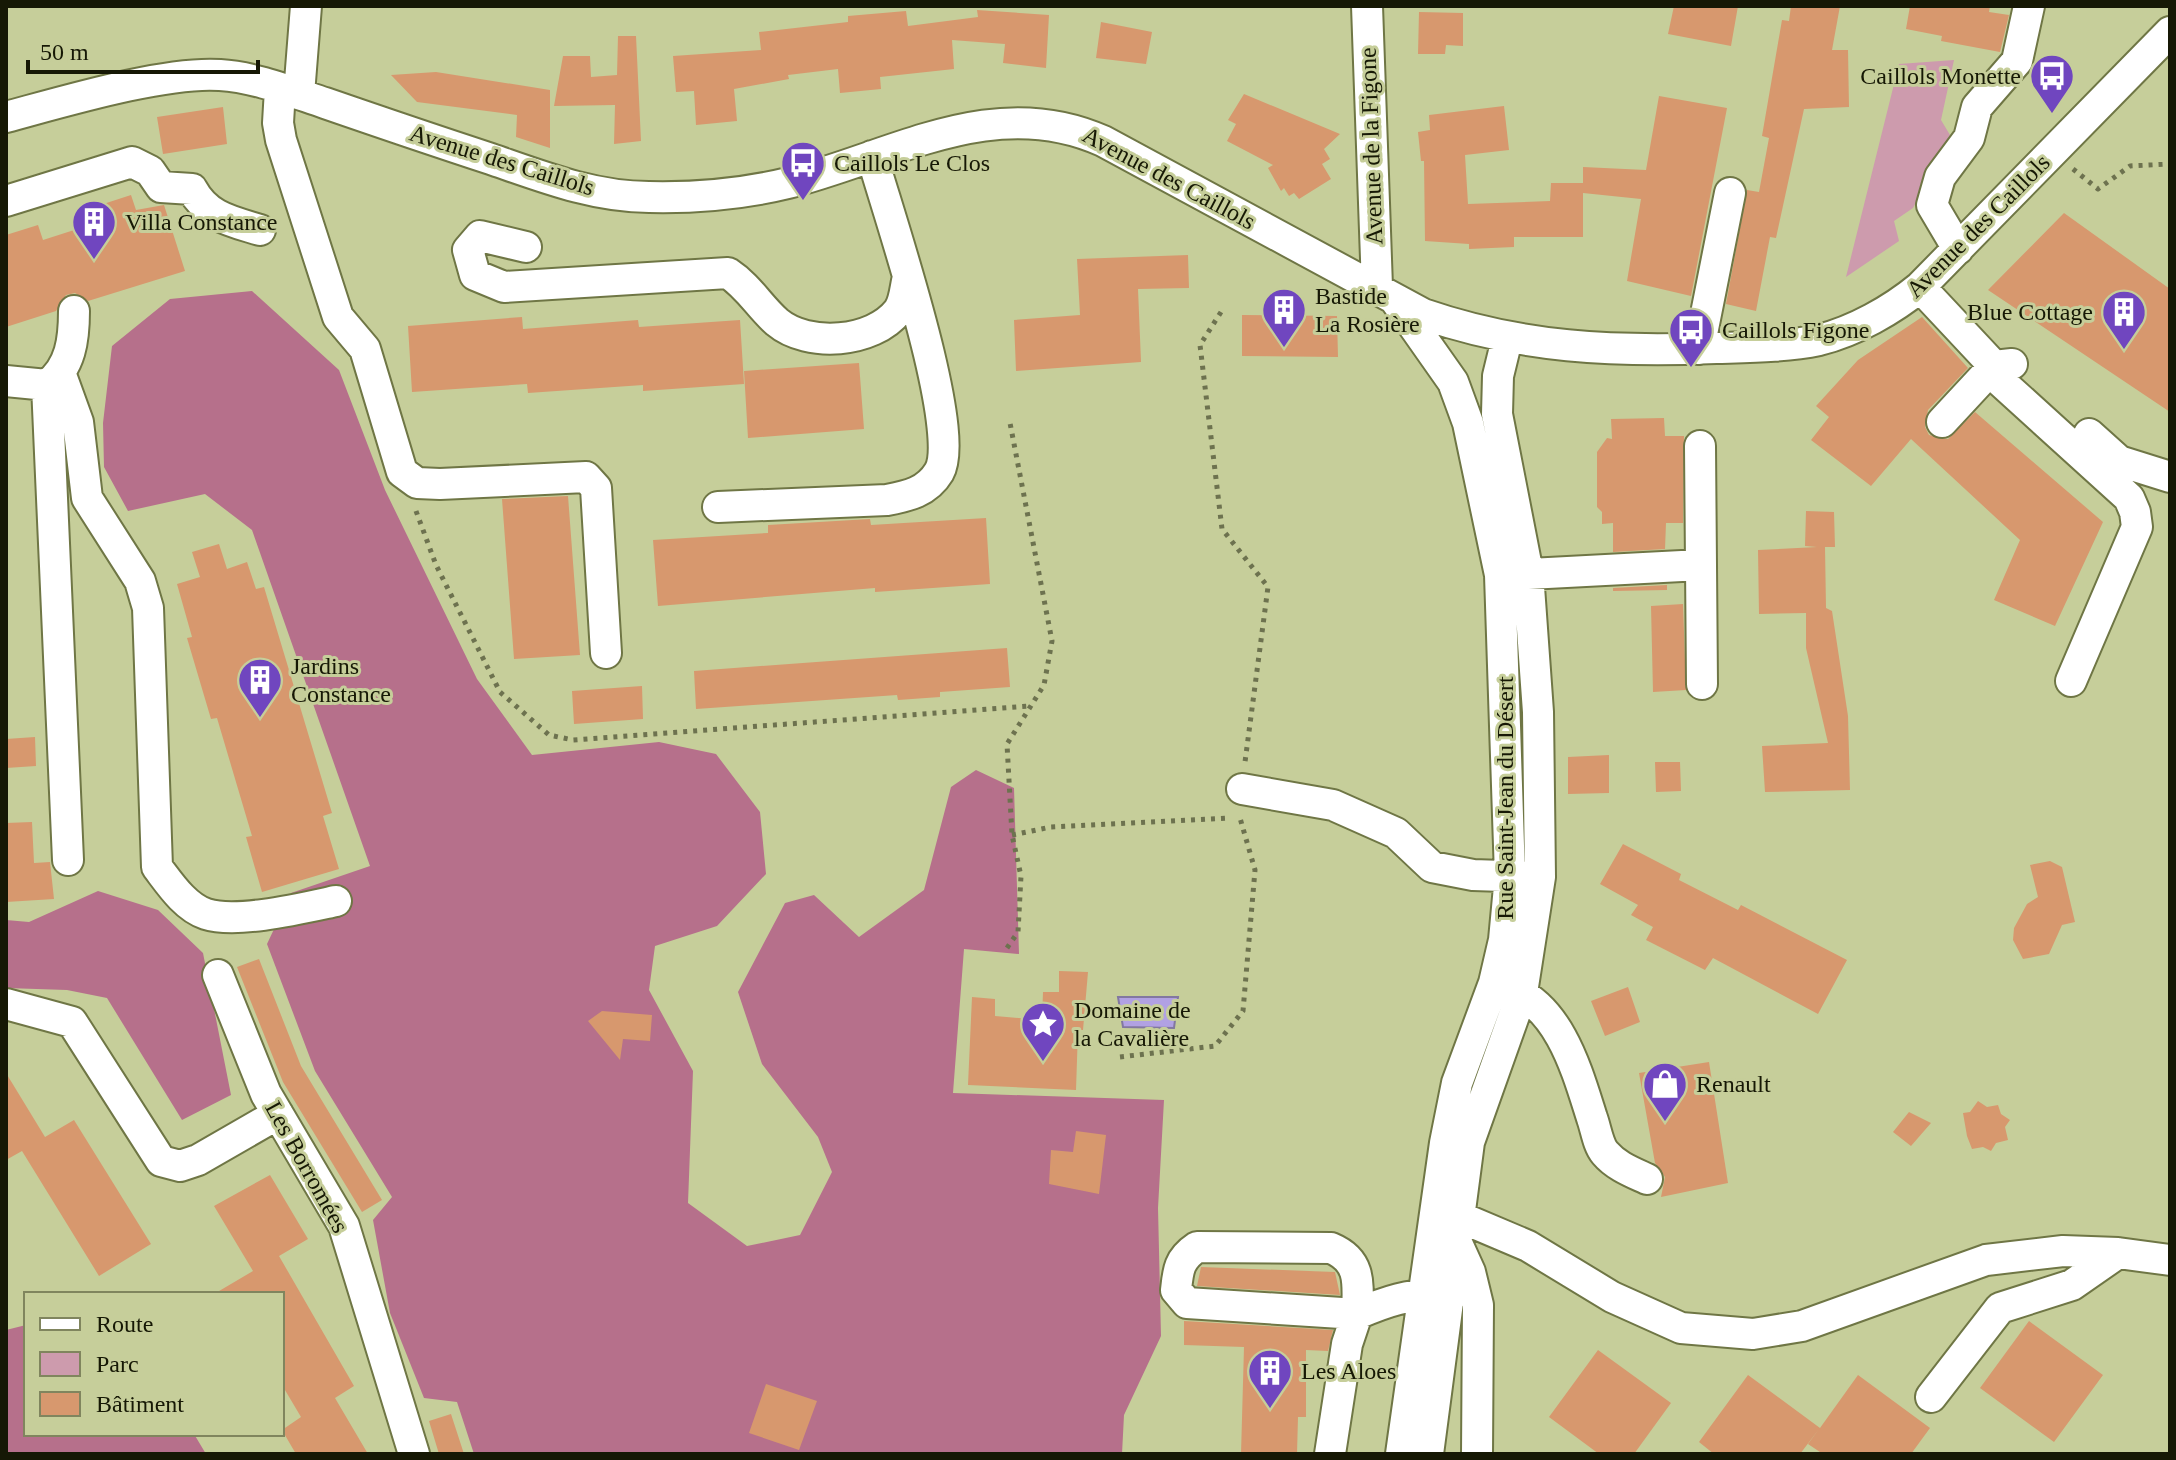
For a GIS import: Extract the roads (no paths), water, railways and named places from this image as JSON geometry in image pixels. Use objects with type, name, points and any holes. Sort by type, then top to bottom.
[{"type":"street","points":[[306,6],[290,92],[278,123],[338,317],[365,349],[402,472],[417,483],[440,484],[586,477],[596,488],[606,653]]},
{"type":"street","name":"Avenue de la Figone","points":[[1367,6],[1385,292]]},
{"type":"street","points":[[1958,249],[1932,205],[1940,177],[1969,138],[1977,107],[2017,61],[2029,6]]},
{"type":"street","name":"Avenue des Caillols","points":[[6,117],[187,76],[220,75],[290,92],[572,186],[628,197],[694,197],[787,183],[982,124],[1028,120],[1071,127],[1423,314],[1507,339],[1561,347],[1699,349],[1777,346],[1821,339],[1895,307],[1920,287],[2170,32]]},
{"type":"street","points":[[718,507],[887,500],[911,495],[927,486],[940,470],[946,448],[930,352],[872,156]]},
{"type":"street","points":[[6,201],[132,162],[150,171],[161,187],[192,189],[200,204],[215,215],[260,230]]},
{"type":"street","points":[[1699,349],[1730,193]]},
{"type":"street","points":[[526,247],[480,236],[468,250],[475,275],[504,287],[728,273],[747,285],[777,322],[797,334],[838,339],[870,332],[889,321],[901,308],[907,281]]},
{"type":"street","points":[[1920,287],[1994,366],[2000,381],[2129,498],[2135,512],[2137,527],[2071,681]]},
{"type":"street","name":"Rue Saint-Jean du Désert","points":[[1385,292],[1453,382],[1514,574]]},
{"type":"street","points":[[68,860],[54,380],[69,356],[74,311]]},
{"type":"street","name":"Rue Saint-Jean du Désert","points":[[1401,1454],[1435,1294],[1445,1221],[1469,1142],[1508,988],[1525,877],[1538,712],[1514,574],[1497,414],[1498,376],[1507,339]]},
{"type":"street","points":[[1942,422],[1994,366],[2012,364],[2119,461],[2170,477]]},
{"type":"street","points":[[6,381],[54,380]]},
{"type":"street","points":[[54,380],[78,422],[87,498],[140,581],[148,608],[157,867],[179,896],[206,914],[262,915],[336,901]]},
{"type":"street","points":[[1700,446],[1702,684]]},
{"type":"street","points":[[1514,574],[1701,565]]},
{"type":"street","points":[[1241,803],[1333,805],[1396,833],[1432,867],[1525,877]]},
{"type":"street","name":"Les Borromées","points":[[218,975],[266,1094],[344,1226],[414,1454]]},
{"type":"street","points":[[1508,988],[1556,1027],[1577,1072],[1603,1151],[1624,1169],[1647,1179]]},
{"type":"street","points":[[6,1004],[72,1022],[161,1161],[180,1166],[198,1160],[278,1114]]},
{"type":"street","points":[[1445,1221],[1528,1246],[1612,1297],[1681,1328],[1753,1334],[1802,1326],[1986,1260],[2050,1251],[2118,1253],[2170,1260]]},
{"type":"street","points":[[1445,1221],[1470,1272],[1478,1305],[1477,1454]]},
{"type":"street","points":[[1330,1454],[1347,1344],[1357,1314],[1358,1272],[1346,1254],[1331,1248],[1197,1247],[1184,1255],[1176,1290],[1187,1303],[1198,1307],[1357,1314],[1391,1300],[1435,1294]]},
{"type":"street","points":[[1931,1397],[2000,1308],[2072,1285],[2118,1253]]},
{"type":"street","name":"Rue Saint-Jean du Désert","points":[[1428,1454],[1435,1294]]},
{"type":"place","name":"Caillols Monette","points":[[2052,115]]},
{"type":"place","name":"Caillols Le Clos","points":[[803,202]]},
{"type":"place","name":"Villa Constance","points":[[94,261]]},
{"type":"place","name":"Bastide La Rosière","points":[[1284,349]]},
{"type":"place","name":"Blue Cottage","points":[[2124,351]]},
{"type":"place","name":"Caillols Figone","points":[[1691,369]]},
{"type":"place","name":"Jardins Constance","points":[[260,719]]},
{"type":"place","name":"Domaine de la Cavalière","points":[[1043,1063]]},
{"type":"place","name":"Renault","points":[[1665,1123]]},
{"type":"place","name":"Les Aloes","points":[[1270,1410]]}]
